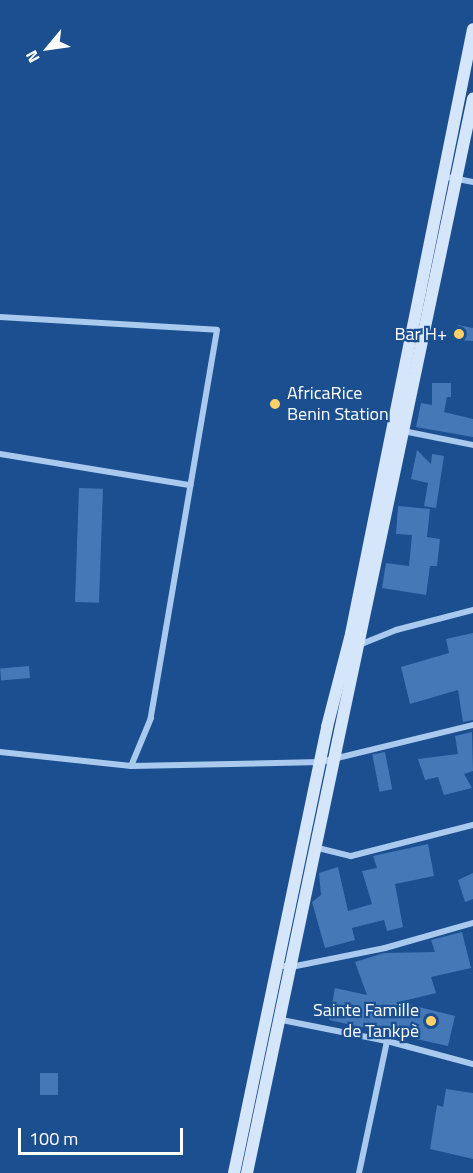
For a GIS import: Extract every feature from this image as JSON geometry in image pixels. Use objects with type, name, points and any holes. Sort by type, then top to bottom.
[{"type":"main road","points":[[354,644],[391,427],[473,29]]},
{"type":"main road","points":[[234,1173],[304,842],[327,761],[405,431],[473,99]]},
{"type":"main road","points":[[247,1173],[317,848],[327,761]]},
{"type":"street","points":[[442,176],[473,182]]},
{"type":"street","points":[[0,317],[217,330],[151,718],[130,766]]},
{"type":"street","points":[[391,427],[473,446]]},
{"type":"street","points":[[0,454],[190,484]]},
{"type":"street","points":[[354,644],[396,630],[473,610]]},
{"type":"street","points":[[0,752],[130,766],[327,761],[473,725]]},
{"type":"street","points":[[304,842],[317,848],[351,856],[473,825]]},
{"type":"street","points":[[277,965],[291,967],[385,948],[473,923]]},
{"type":"street","points":[[267,1012],[280,1021],[387,1041],[473,1064]]},
{"type":"street","points":[[359,1173],[387,1041]]},
{"type":"building","points":[[458,325],[473,328],[473,341],[457,340]]},
{"type":"building","points":[[432,383],[451,383],[451,397],[447,397],[444,412],[473,419],[473,437],[416,427],[421,403],[432,405]]},
{"type":"building","points":[[417,450],[431,464],[432,454],[444,456],[436,508],[424,506],[428,483],[411,479]]},
{"type":"building","points":[[79,488],[103,489],[99,603],[75,602]]},
{"type":"building","points":[[398,506],[430,509],[427,537],[440,539],[437,566],[430,566],[426,595],[382,588],[386,563],[409,566],[412,535],[396,534]]},
{"type":"building","points":[[473,633],[473,720],[463,722],[458,690],[410,704],[401,667],[449,653],[446,639]]},
{"type":"building","points":[[29,666],[30,678],[1,680],[0,669]]},
{"type":"building","points":[[472,732],[473,771],[464,774],[472,788],[444,795],[438,777],[425,780],[418,759],[458,754],[455,736]]},
{"type":"building","points":[[385,752],[392,789],[379,792],[372,754]]},
{"type":"building","points":[[428,844],[434,876],[395,884],[403,927],[387,931],[384,920],[352,928],[355,940],[325,948],[312,902],[321,895],[319,873],[338,867],[348,911],[372,904],[362,871],[377,868],[373,856]]},
{"type":"building","points":[[473,873],[473,899],[465,902],[458,880]]},
{"type":"building","points":[[462,932],[471,968],[431,977],[436,993],[399,1002],[455,1016],[448,1046],[329,1020],[335,988],[367,995],[355,962],[384,953],[435,952],[431,940]]},
{"type":"building","points":[[40,1073],[58,1073],[58,1095],[40,1095]]},
{"type":"building","points":[[446,1089],[473,1093],[473,1159],[430,1149],[437,1105],[443,1107]]},
{"type":"place","name":"Bar H+","points":[[459,334]]},
{"type":"place","name":"AfricaRice Benin Station","points":[[275,404]]},
{"type":"place","name":"Sainte Famille de Tankpè","points":[[431,1021]]}]
